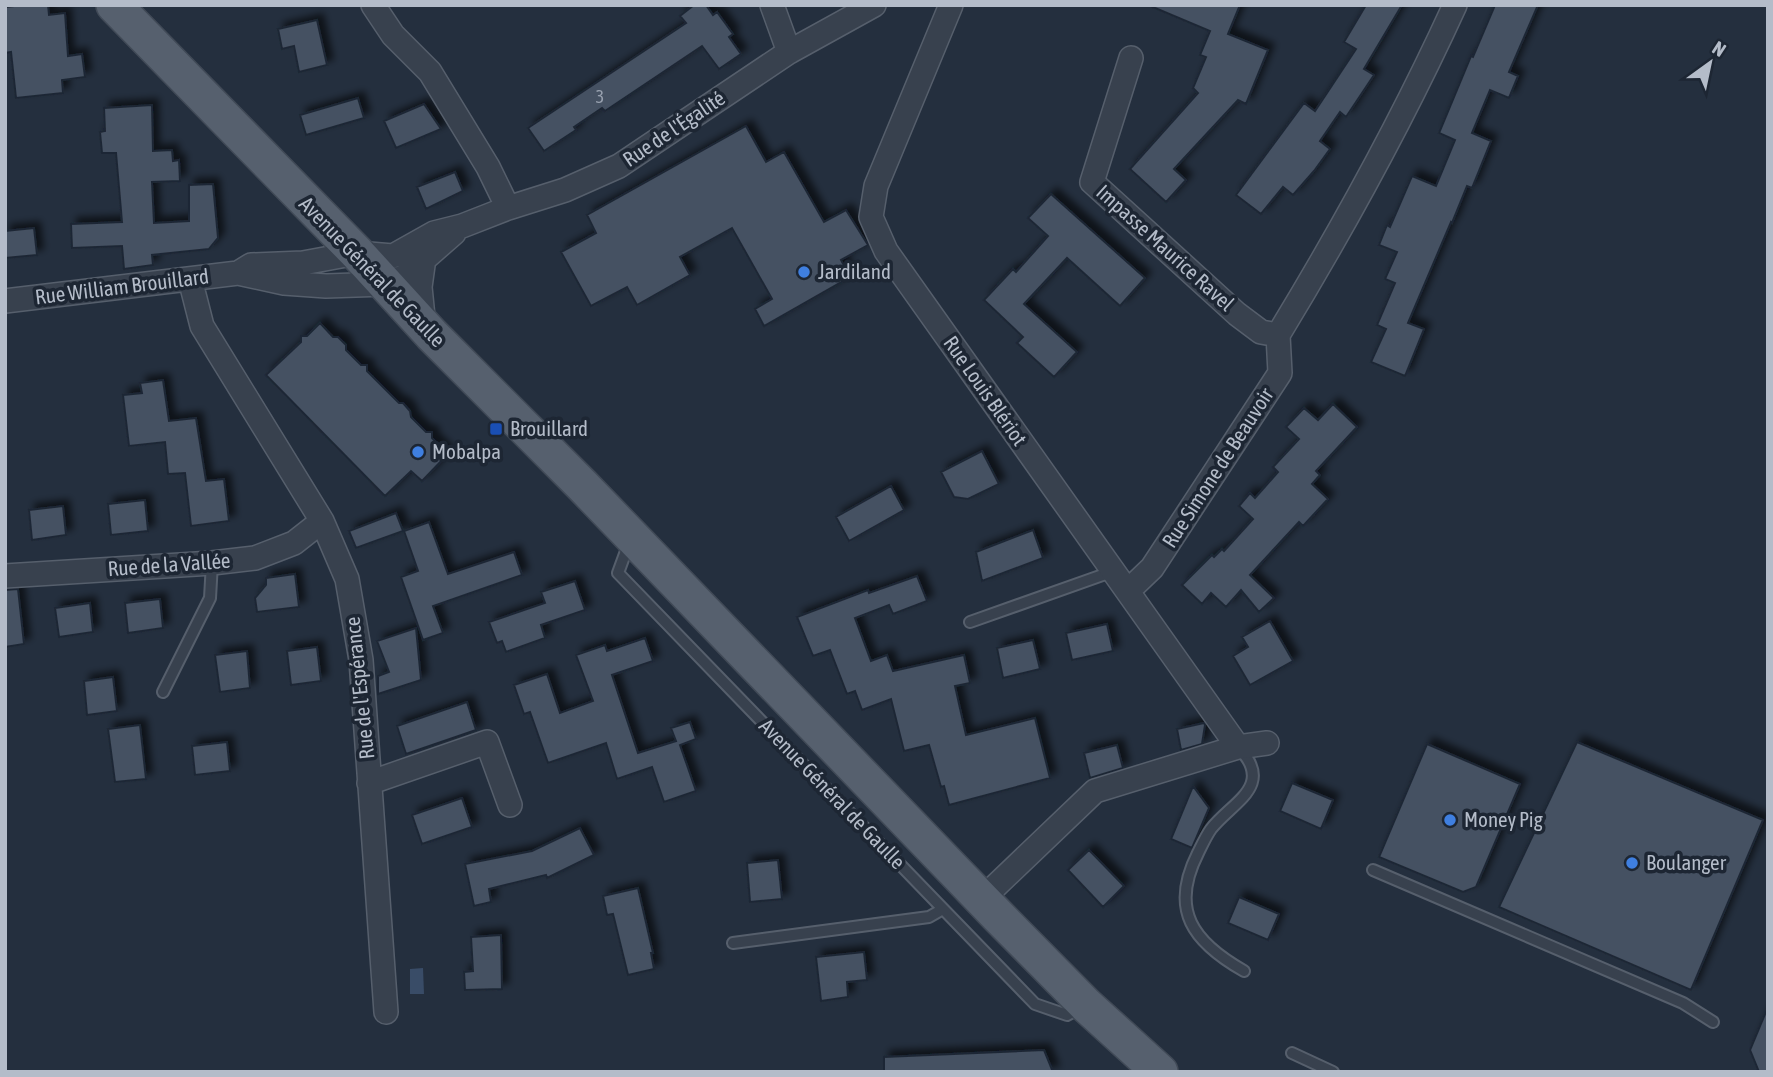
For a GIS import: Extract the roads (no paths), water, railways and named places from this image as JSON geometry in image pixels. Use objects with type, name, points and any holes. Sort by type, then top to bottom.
[{"type":"main road","name":"Avenue Général de Gaulle","points":[[114,5],[982,899],[1086,1005],[1160,1072]]},
{"type":"main road","name":"Avenue Général de Gaulle","points":[[1086,1005],[1142,1072]]},
{"type":"street","points":[[373,5],[393,34],[430,72],[488,167],[508,208]]},
{"type":"street","points":[[772,5],[789,52]]},
{"type":"street","name":"Rue de l'Égalité","points":[[356,253],[393,256],[434,233],[565,190],[619,166],[789,52],[874,5]]},
{"type":"street","name":"Rue Louis Blériot","points":[[951,5],[876,186],[871,217],[886,251],[1238,747]]},
{"type":"street","points":[[1278,335],[1394,132],[1455,5]]},
{"type":"street","name":"Impasse Maurice Ravel","points":[[1131,58],[1092,182],[1237,314],[1261,332],[1278,335]]},
{"type":"street","name":"Rue de l'Égalité","points":[[386,284],[405,276],[462,226]]},
{"type":"street","name":"Rue William Brouillard","points":[[238,273],[251,265],[303,263],[356,253]]},
{"type":"street","points":[[424,258],[420,287],[424,327]]},
{"type":"street","name":"Rue William Brouillard","points":[[5,301],[238,273],[284,283],[326,286],[386,284]]},
{"type":"street","name":"Rue de l'Espérance","points":[[190,279],[202,326],[322,521],[347,579],[361,660],[386,1012]]},
{"type":"street","name":"Rue Simone de Beauvoir","points":[[1129,590],[1152,568],[1280,373],[1278,335]]},
{"type":"street","name":"Rue de la Vallée","points":[[5,576],[255,558],[294,543],[322,521]]},
{"type":"street","points":[[369,783],[486,742],[510,805]]},
{"type":"street","points":[[982,899],[1095,791],[1238,747],[1267,743]]},
{"type":"lane","name":"Avenue Général de Gaulle","points":[[632,537],[618,573],[1035,1004],[1067,1014],[1086,1005]]},
{"type":"lane","points":[[163,692],[210,598],[212,563]]},
{"type":"lane","points":[[970,622],[1114,571]]},
{"type":"lane","points":[[1238,747],[1249,759],[1253,775],[1248,791],[1211,829],[1188,873],[1184,896],[1190,923],[1218,956],[1244,971]]},
{"type":"lane","points":[[1373,870],[1683,1003],[1713,1022]]},
{"type":"lane","points":[[733,943],[929,917],[943,909]]},
{"type":"lane","points":[[1292,1053],[1333,1072]]},
{"type":"water","points":[[423,968],[424,994],[410,994],[410,969]]},
{"type":"place","name":"Jardiland","points":[[804,272]]},
{"type":"place","name":"Brouillard","points":[[496,429]]},
{"type":"place","name":"Mobalpa","points":[[418,452]]},
{"type":"place","name":"Money Pig","points":[[1450,820]]},
{"type":"place","name":"Boulanger","points":[[1632,863]]}]
